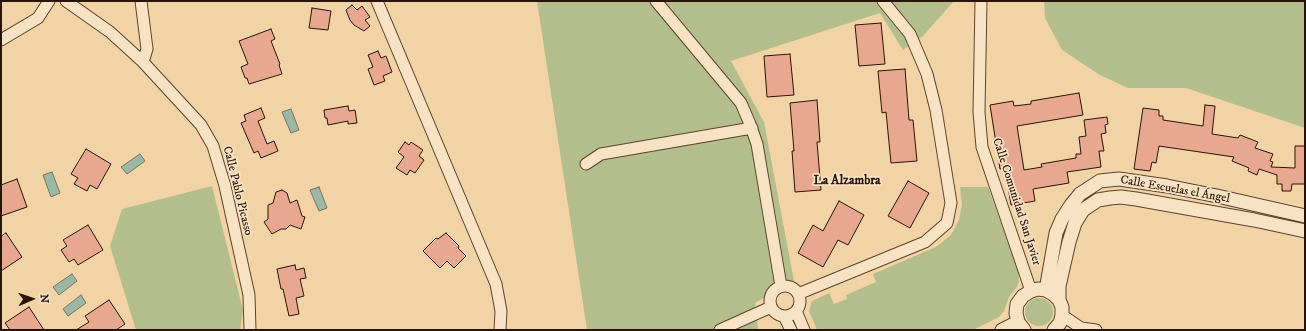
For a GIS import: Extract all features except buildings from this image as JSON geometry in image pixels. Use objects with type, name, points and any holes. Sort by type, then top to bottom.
[{"type":"street","points":[[1,40],[38,18],[50,1]]},
{"type":"street","name":"Calle Pablo Picasso","points":[[66,1],[110,32],[143,62],[201,125],[213,146],[225,186],[249,295],[250,330]]},
{"type":"street","points":[[141,1],[148,49],[143,62]]},
{"type":"street","points":[[377,1],[496,284],[501,311],[500,330]]},
{"type":"street","points":[[656,1],[741,103],[757,144],[782,286]]},
{"type":"street","points":[[798,294],[925,242],[946,223],[951,203],[936,110],[927,74],[910,34],[883,1]]},
{"type":"street","name":"Calle Comunidad San Javier","points":[[981,1],[979,112],[982,147],[1030,291]]},
{"type":"street","points":[[586,164],[601,154],[752,128]]},
{"type":"street","name":"Calle Escuelas el Ángel","points":[[1046,290],[1056,233],[1062,219],[1080,194],[1100,181],[1119,179],[1167,186],[1305,216]]},
{"type":"street","name":"Calle Escuelas el Ángel","points":[[1062,316],[1062,308],[1059,300],[1061,279],[1074,223],[1083,210],[1098,200],[1121,197],[1136,199],[1254,220],[1305,231]]},
{"type":"street","points":[[782,286],[791,287],[798,294],[800,300],[799,306],[791,315],[784,316],[776,314],[771,308],[769,298],[773,290],[782,286]]},
{"type":"street","points":[[1002,330],[1021,326],[1016,313],[1017,304],[1023,296],[1030,291],[1038,289],[1046,290],[1059,300]]},
{"type":"street","points":[[720,330],[771,308]]},
{"type":"street","points":[[796,311],[804,330]]},
{"type":"street","points":[[784,316],[791,330]]},
{"type":"street","points":[[1054,330],[1060,323],[1062,316],[1081,329],[1096,330]]},
{"type":"green space","points":[[537,1],[954,1],[923,36],[903,50],[880,13],[731,61],[764,122],[794,281],[755,303],[758,330],[587,330]]},
{"type":"green space","points":[[1044,1],[1305,1],[1305,128],[1186,88],[1128,88],[1100,75],[1062,50],[1045,18]]},
{"type":"green space","points":[[212,186],[243,310],[240,330],[136,330],[110,246],[122,209]]},
{"type":"green space","points":[[960,187],[988,187],[1018,271],[1019,282],[1017,287],[1009,297],[1004,311],[999,317],[973,330],[817,330],[809,311],[812,301],[829,293],[834,304],[847,299],[846,295],[876,282],[873,274],[936,247],[951,235],[959,220],[962,205]]},
{"type":"green space","points":[[1039,298],[1049,302],[1053,312],[1049,322],[1039,326],[1029,322],[1025,312],[1029,302]]},
{"type":"shaded area","points":[[291,109],[299,130],[291,133],[282,112]]},
{"type":"shaded area","points":[[140,154],[145,161],[127,174],[121,167]]},
{"type":"shaded area","points":[[52,172],[60,193],[51,197],[43,175]]},
{"type":"shaded area","points":[[319,187],[327,208],[319,211],[310,190]]},
{"type":"shaded area","points":[[72,274],[77,281],[59,295],[53,287]]},
{"type":"shaded area","points":[[81,295],[86,303],[68,316],[63,309]]},
{"type":"district","name":"La Alzambra","points":[[847,181]]}]
